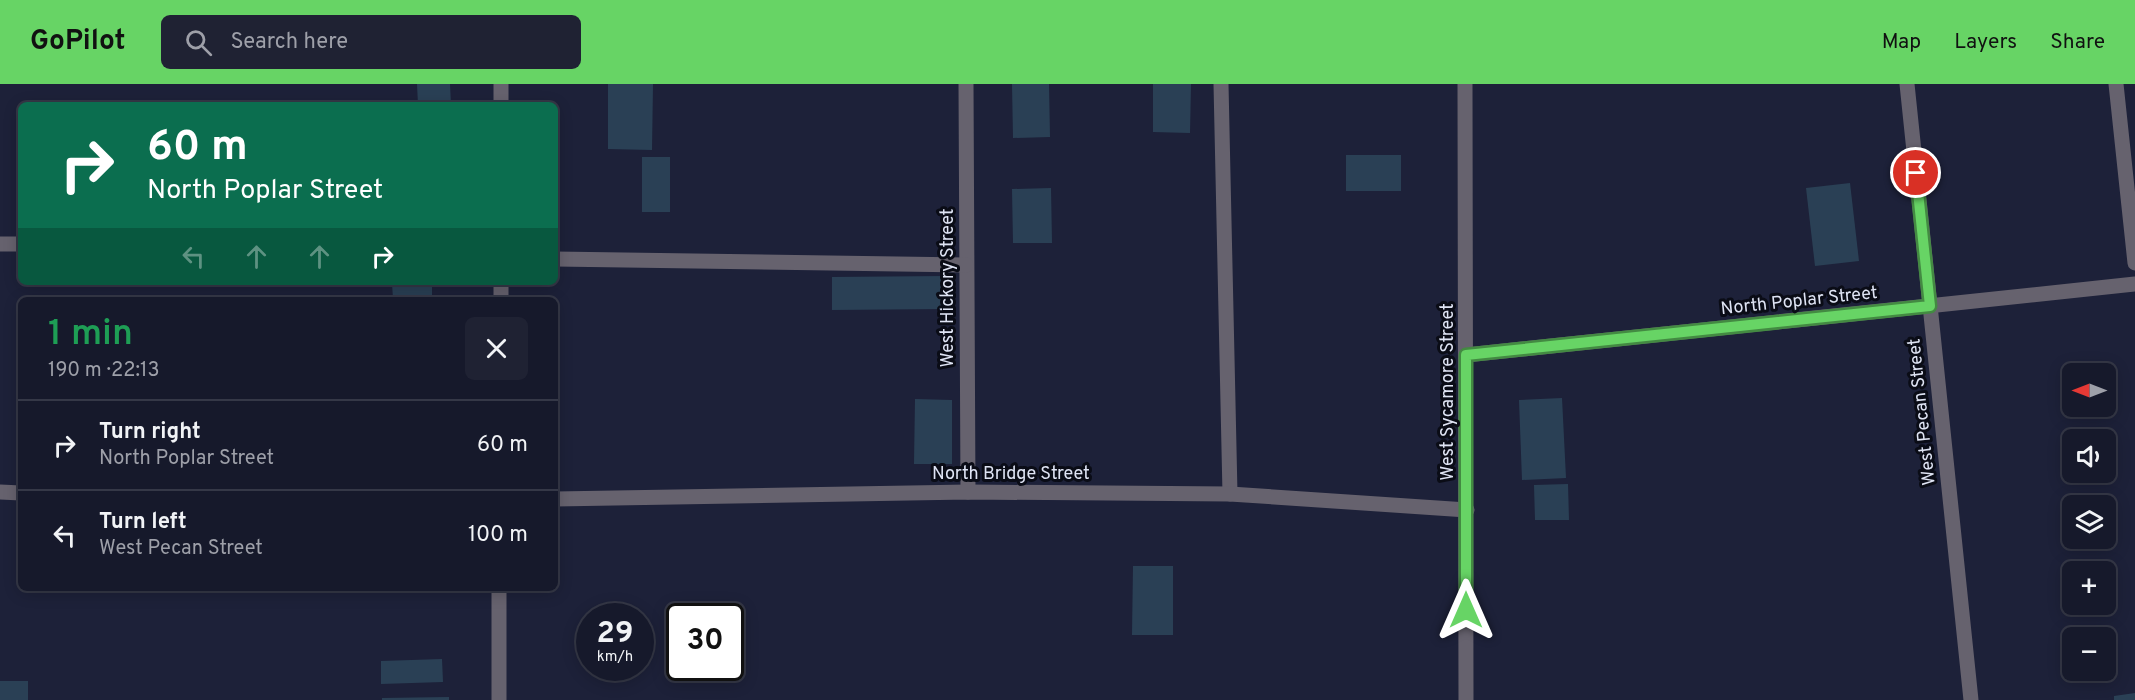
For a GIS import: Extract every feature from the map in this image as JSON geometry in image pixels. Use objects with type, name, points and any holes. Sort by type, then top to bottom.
[{"type":"street","points":[[501,84],[501,102]]},
{"type":"street","name":"West Hickory Street","points":[[966,84],[968,492]]},
{"type":"street","points":[[1221,84],[1230,494]]},
{"type":"street","name":"West Sycamore Street","points":[[1465,84],[1466,700]]},
{"type":"street","name":"West Pecan Street","points":[[1907,84],[1971,700]]},
{"type":"street","points":[[2116,84],[2135,263]]},
{"type":"street","points":[[0,244],[18,244]]},
{"type":"street","points":[[558,259],[966,265]]},
{"type":"street","name":"North Poplar Street","points":[[1466,355],[2135,284]]},
{"type":"street","points":[[0,492],[18,493]]},
{"type":"street","name":"North Bridge Street","points":[[558,499],[968,492],[1230,494],[1467,510]]},
{"type":"street","points":[[499,700],[500,591]]},
{"type":"building","points":[[417,84],[450,84],[451,102],[418,102]]},
{"type":"building","points":[[608,84],[653,84],[652,150],[608,149]]},
{"type":"building","points":[[1012,84],[1049,84],[1050,137],[1013,138]]},
{"type":"building","points":[[1153,84],[1191,84],[1190,133],[1153,132]]},
{"type":"building","points":[[1346,155],[1401,155],[1401,191],[1346,191]]},
{"type":"building","points":[[642,157],[670,157],[670,212],[642,212]]},
{"type":"building","points":[[1850,183],[1859,261],[1815,266],[1806,188]]},
{"type":"building","points":[[1051,188],[1052,243],[1013,243],[1012,189]]},
{"type":"building","points":[[945,276],[945,309],[832,310],[832,277]]},
{"type":"building","points":[[392,285],[432,285],[432,297],[393,297]]},
{"type":"building","points":[[1562,398],[1566,478],[1522,480],[1519,400]]},
{"type":"building","points":[[915,399],[952,400],[952,464],[914,464]]},
{"type":"building","points":[[1568,484],[1569,520],[1535,520],[1534,485]]},
{"type":"building","points":[[1133,566],[1173,566],[1173,635],[1132,635]]},
{"type":"building","points":[[442,659],[443,682],[381,684],[381,661]]},
{"type":"building","points":[[0,681],[28,681],[28,700],[0,700]]},
{"type":"building","points":[[2135,693],[2135,700],[2114,700],[2114,696]]},
{"type":"building","points":[[449,697],[449,700],[382,700],[382,698]]},
{"type":"route","points":[[1466,610],[1466,355],[1930,306],[1916,173]]}]
